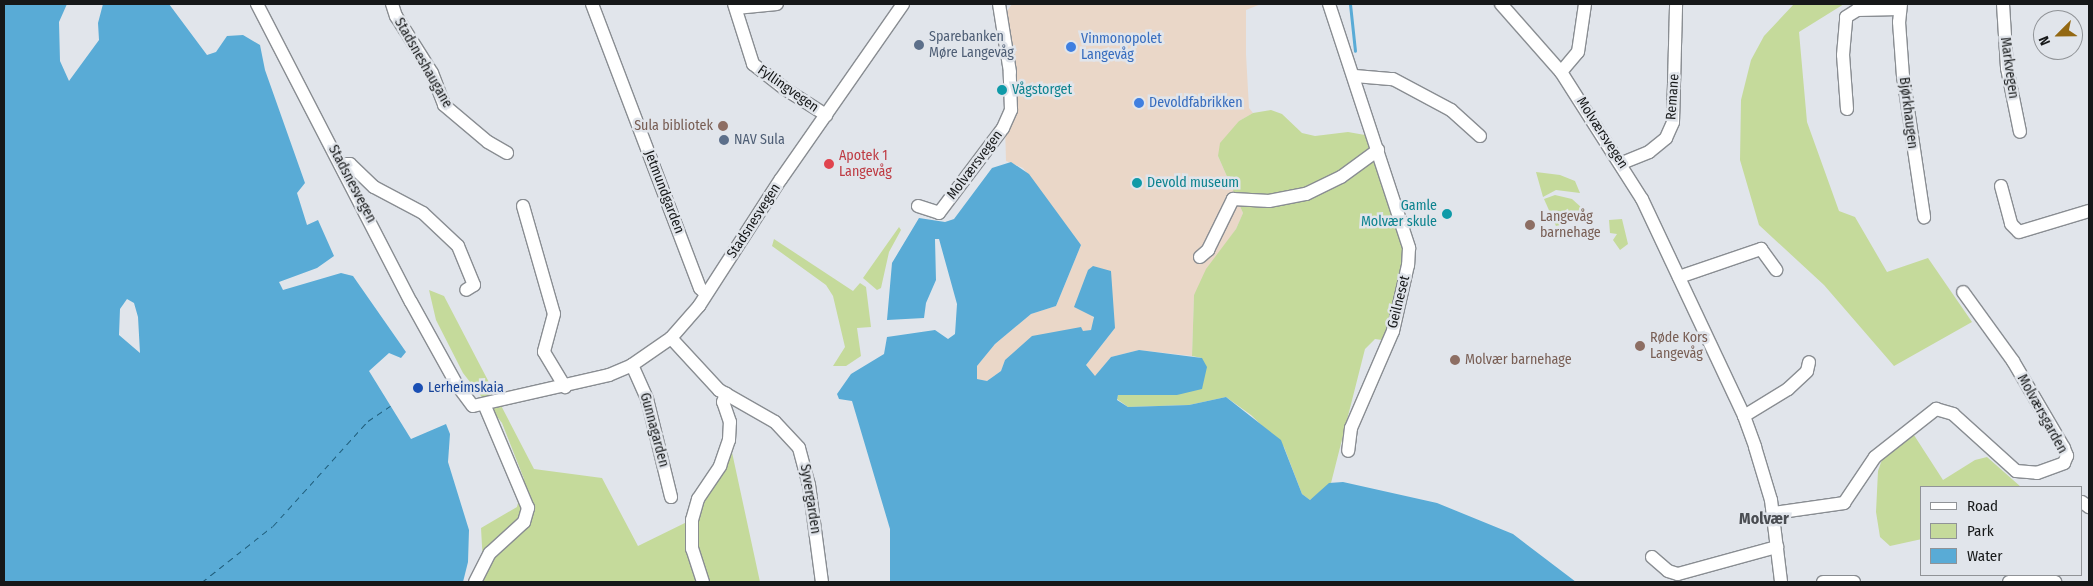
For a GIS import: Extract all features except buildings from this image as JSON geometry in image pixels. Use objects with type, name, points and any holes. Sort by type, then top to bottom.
[{"type":"street","name":"Stadsnesvegen","points":[[257,4],[457,385],[473,406],[609,376],[632,365],[671,338],[706,294],[903,4]]},
{"type":"street","name":"Stadsneshaugane","points":[[392,4],[396,16],[432,74],[444,105],[488,142],[507,153]]},
{"type":"street","name":"Jetmundgarden","points":[[592,4],[695,273],[706,294]]},
{"type":"street","points":[[735,6],[777,4]]},
{"type":"street","name":"Molværsvegen","points":[[918,206],[939,213],[1003,128],[1011,110],[1010,72],[999,4]]},
{"type":"street","name":"Geilneset","points":[[1329,4],[1355,76],[1408,244],[1408,265],[1393,331],[1351,428],[1348,451]]},
{"type":"street","name":"Molværsvegen","points":[[1501,4],[1561,72],[1622,163],[1642,198],[1744,416],[1774,512],[1782,582]]},
{"type":"street","points":[[1561,72],[1580,48],[1586,4]]},
{"type":"street","name":"Remane","points":[[1622,163],[1655,148],[1666,138],[1673,122],[1676,4]]},
{"type":"street","name":"Markvegen","points":[[2003,4],[2007,68],[2020,132]]},
{"type":"street","name":"Fyllingvegen","points":[[735,6],[747,52],[753,64],[785,90],[826,116]]},
{"type":"street","name":"Bjørkhaugen","points":[[1847,109],[1843,55],[1846,17],[1857,10],[1900,6],[1900,39],[1911,138],[1924,217]]},
{"type":"street","points":[[1355,76],[1383,76],[1401,83],[1451,110],[1480,136]]},
{"type":"street","points":[[1200,257],[1208,250],[1233,199],[1269,201],[1306,194],[1341,177],[1378,150]]},
{"type":"street","points":[[340,164],[350,164],[374,187],[423,213],[458,246],[474,285],[466,290]]},
{"type":"street","points":[[2001,186],[2011,224],[2019,232],[2089,210]]},
{"type":"street","points":[[524,206],[554,314],[544,352],[565,386]]},
{"type":"street","points":[[1679,277],[1761,249],[1776,270]]},
{"type":"street","name":"Molværsgarden","points":[[1774,512],[1833,507],[1844,503],[1875,457],[1936,409],[1953,414],[2016,471],[2037,473],[2064,462],[2067,456],[2064,448],[2013,361],[1963,292]]},
{"type":"street","name":"Syvergarden","points":[[671,338],[726,394],[775,422],[798,448],[809,485],[822,582]]},
{"type":"street","points":[[1744,416],[1788,389],[1806,371],[1809,362]]},
{"type":"street","name":"Gunnagarden","points":[[632,365],[648,399],[671,497]]},
{"type":"street","points":[[702,582],[692,549],[692,520],[698,499],[720,466],[729,440],[730,422],[723,402],[726,394]]},
{"type":"street","points":[[475,582],[490,553],[524,522],[528,508],[484,404]]},
{"type":"street","points":[[1652,557],[1668,571],[1678,574],[1777,548]]},
{"type":"street","points":[[2009,582],[2040,578],[2056,582]]},
{"type":"street","points":[[1823,582],[1854,582]]},
{"type":"shaded area","points":[[1012,4],[1261,4],[1246,10],[1249,108],[1253,113],[1239,121],[1218,156],[1243,213],[1236,229],[1194,295],[1192,356],[1139,350],[1111,357],[1095,377],[1086,365],[1115,328],[1092,315],[1095,322],[1091,330],[1005,360],[1001,371],[987,381],[977,379],[977,366],[995,344],[1031,314],[1056,306],[1081,245],[1023,168],[1006,161],[1002,18]]},
{"type":"green space","points":[[1794,4],[1844,4],[1799,32],[1807,122],[1839,211],[1855,217],[1887,272],[1928,258],[1972,322],[1894,366],[1824,285],[1759,225],[1740,160],[1741,100],[1751,60],[1764,36]]},
{"type":"green space","points":[[1271,110],[1282,114],[1302,133],[1315,136],[1348,132],[1365,135],[1404,224],[1401,311],[1396,342],[1375,339],[1365,349],[1331,483],[1310,500],[1302,494],[1284,447],[1251,415],[1226,397],[1189,405],[1128,407],[1117,399],[1118,395],[1177,395],[1202,358],[1192,356],[1194,295],[1206,269],[1236,229],[1243,213],[1218,156],[1220,143],[1239,121],[1253,113]]},
{"type":"green space","points":[[1536,172],[1560,175],[1575,181],[1580,193],[1556,190],[1543,197]]},
{"type":"green space","points":[[1555,195],[1572,199],[1592,217],[1556,226],[1544,199]]},
{"type":"green space","points":[[1622,219],[1628,244],[1620,250],[1613,240],[1617,234],[1610,233],[1609,220]]},
{"type":"green space","points":[[899,227],[901,230],[889,252],[881,288],[877,290],[863,278]]},
{"type":"green space","points":[[774,239],[853,291],[860,283],[866,287],[871,327],[857,328],[861,356],[846,366],[833,366],[845,347],[833,296],[826,285],[772,246]]},
{"type":"green space","points":[[429,290],[444,296],[534,469],[602,478],[638,546],[691,520],[730,443],[760,582],[484,582],[481,528],[517,507],[524,479],[502,423],[463,373],[436,320]]},
{"type":"green space","points":[[1912,432],[1943,480],[1975,460],[1987,457],[2020,486],[1920,486],[1920,539],[1890,546],[1880,537],[1876,512],[1878,471],[1884,454]]},
{"type":"water","points":[[4,4],[67,4],[59,22],[60,61],[69,81],[99,40],[98,23],[103,4],[169,4],[207,55],[216,52],[227,36],[243,35],[260,45],[265,70],[305,183],[297,193],[307,225],[318,220],[334,256],[317,268],[279,282],[283,290],[341,273],[353,276],[406,352],[401,358],[389,353],[369,371],[411,439],[446,424],[450,434],[448,462],[469,530],[468,562],[463,582],[4,582]],"holes":[[[127,299],[134,303],[138,317],[140,353],[119,335],[120,309]]]},
{"type":"water","points":[[1011,162],[1029,174],[1081,245],[1056,306],[1031,314],[995,344],[977,366],[977,379],[987,381],[1001,371],[1005,360],[1032,336],[1081,327],[1083,331],[1091,330],[1094,317],[1074,307],[1088,270],[1093,266],[1111,271],[1115,328],[1086,365],[1095,376],[1111,357],[1139,350],[1202,358],[1207,367],[1202,389],[1177,395],[1118,395],[1117,400],[1128,407],[1189,405],[1226,397],[1281,440],[1302,494],[1310,500],[1329,483],[1343,482],[1437,503],[1513,534],[1576,582],[890,582],[890,529],[852,401],[839,399],[837,394],[851,374],[884,354],[887,337],[935,330],[948,339],[955,334],[957,304],[939,239],[935,239],[936,280],[926,303],[924,318],[887,320],[892,263],[919,218],[945,222],[954,219],[992,168]]},
{"type":"waterway","points":[[1350,4],[1355,51]]},
{"type":"ferry route","points":[[202,582],[273,526],[368,421],[390,406]]},
{"type":"place","name":"Sparebanken Møre Langevåg","points":[[919,45]]},
{"type":"place","name":"Vinmonopolet Langevåg","points":[[1071,47]]},
{"type":"place","name":"Vågstorget","points":[[1002,90]]},
{"type":"place","name":"Devoldfabrikken","points":[[1139,103]]},
{"type":"place","name":"Sula bibliotek","points":[[723,126]]},
{"type":"place","name":"NAV Sula","points":[[724,140]]},
{"type":"place","name":"Apotek 1 Langevåg","points":[[829,164]]},
{"type":"place","name":"Devold museum","points":[[1137,183]]},
{"type":"place","name":"Gamle Molvær skule","points":[[1447,214]]},
{"type":"place","name":"Langevåg barnehage","points":[[1530,225]]},
{"type":"place","name":"Røde Kors Langevåg","points":[[1640,346]]},
{"type":"place","name":"Molvær barnehage","points":[[1455,360]]},
{"type":"place","name":"Lerheimskaia","points":[[418,388]]},
{"type":"district","name":"Molvær","points":[[1764,519]]}]
